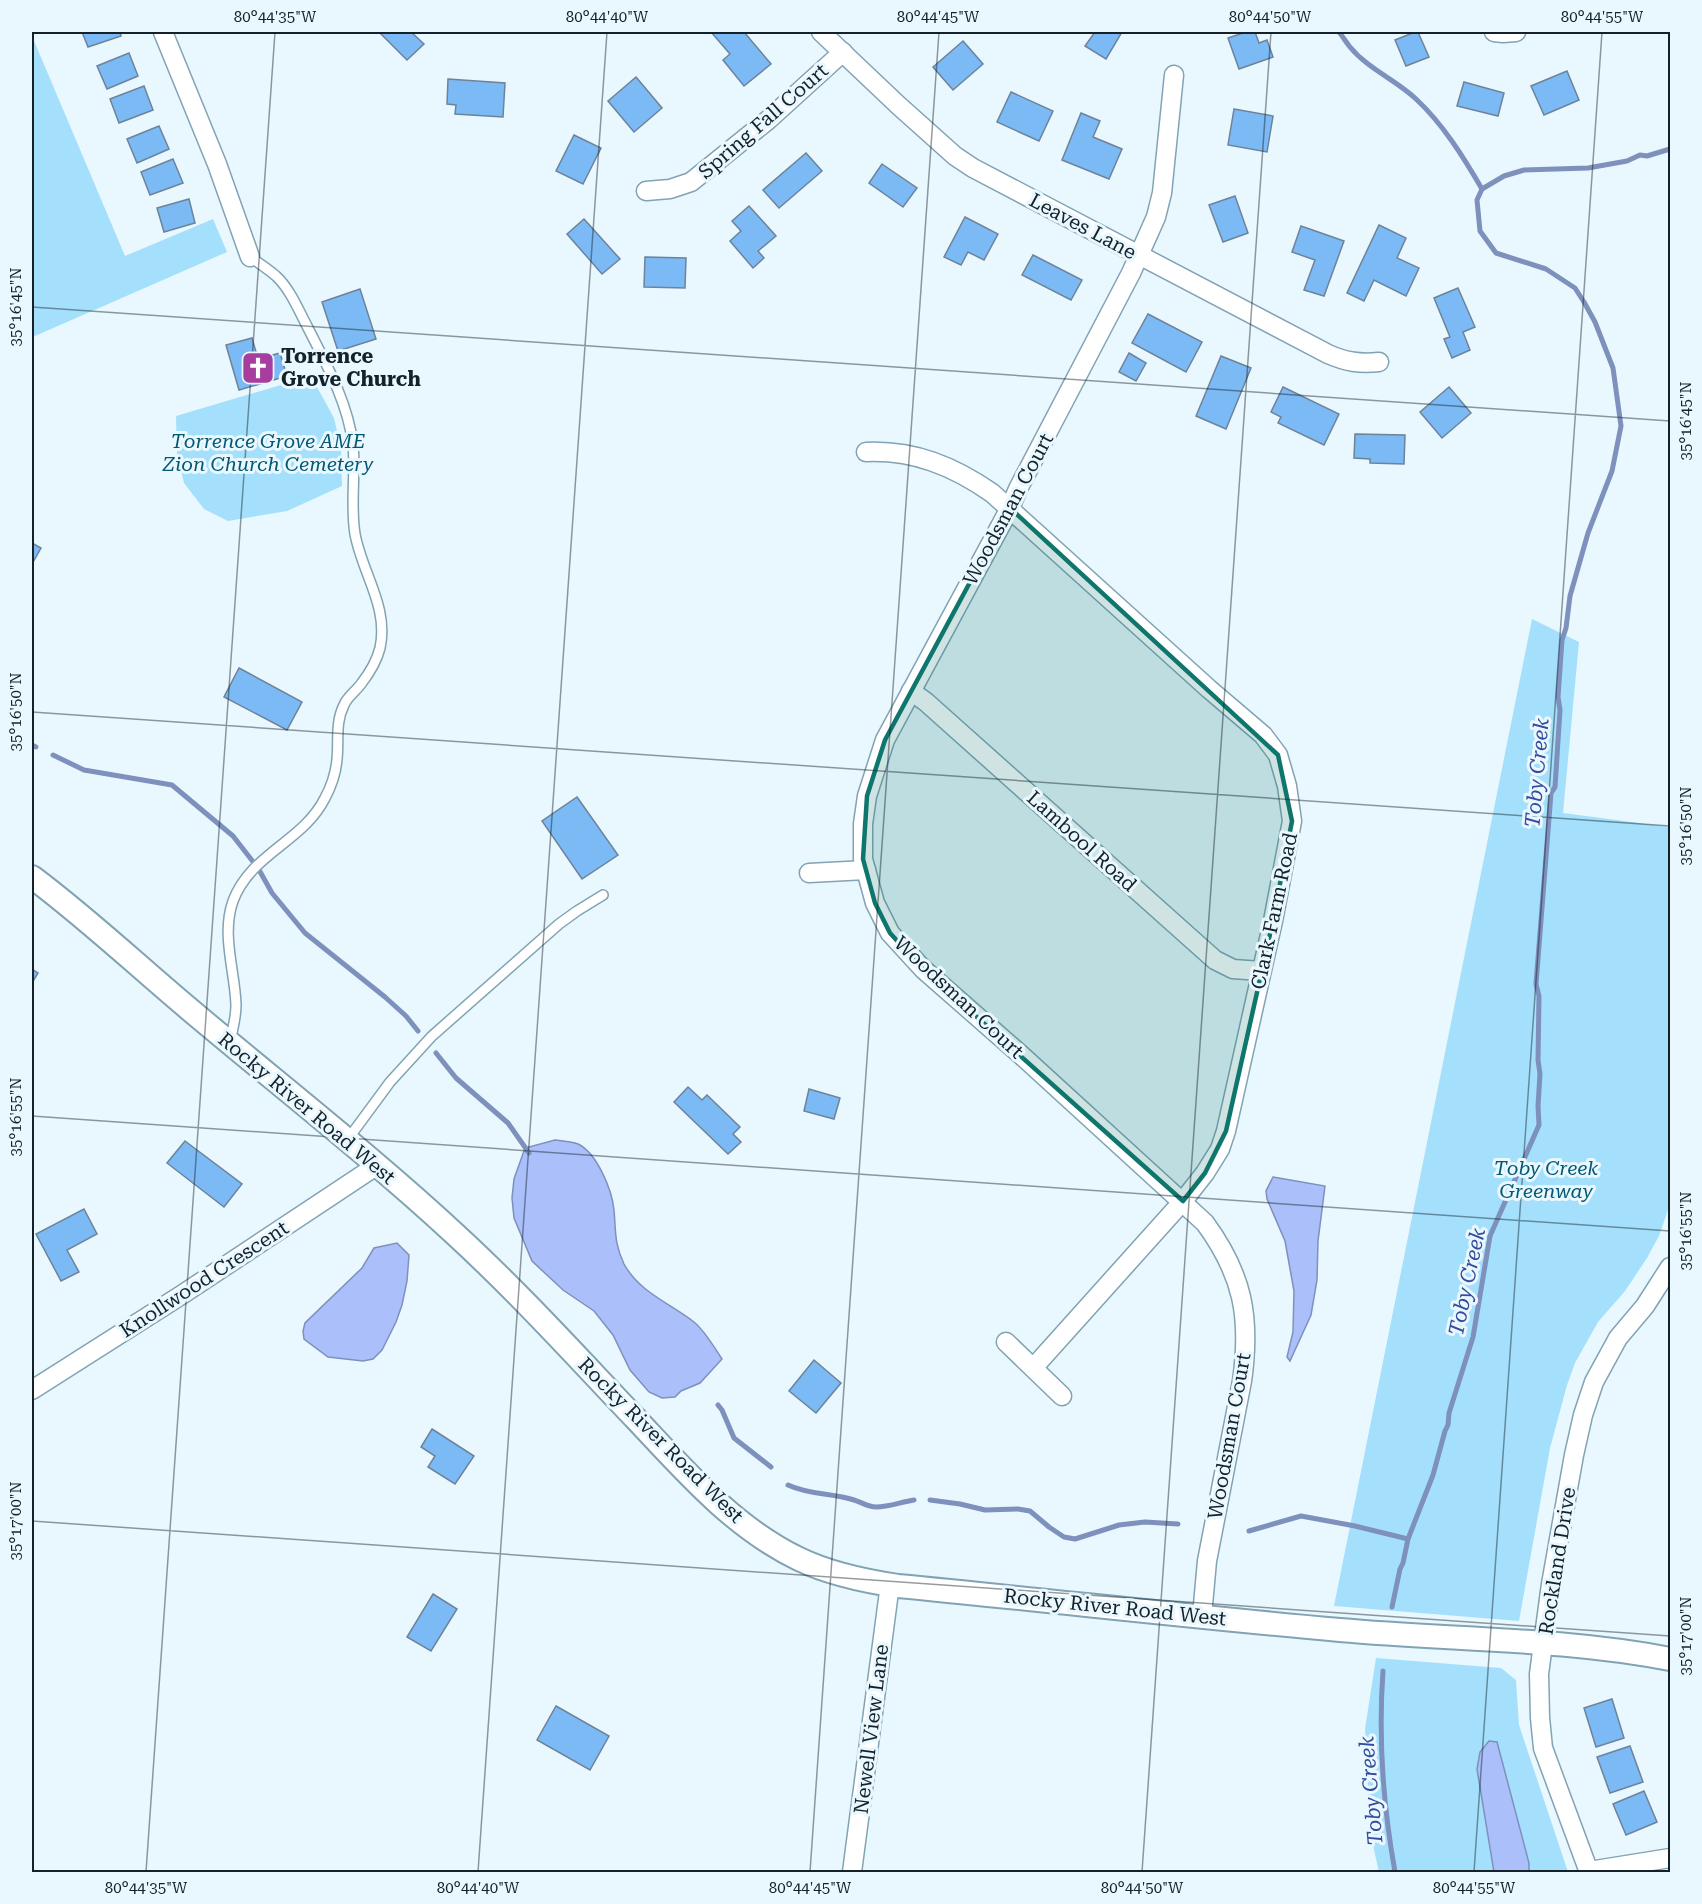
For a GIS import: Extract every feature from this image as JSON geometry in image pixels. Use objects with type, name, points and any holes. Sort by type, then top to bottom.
[{"type":"street","points":[[163,32],[218,164],[250,257]]},
{"type":"street","name":"Leaves Lane","points":[[821,32],[898,105],[955,156],[973,168],[1342,361],[1361,364],[1379,362]]},
{"type":"street","points":[[1494,32],[1516,32]]},
{"type":"street","name":"Spring Fall Court","points":[[646,191],[670,189],[691,182],[768,120],[843,52]]},
{"type":"street","name":"Woodsman Court","points":[[1174,75],[1162,193],[1156,217],[1139,255],[1010,508],[885,740],[867,796],[862,824],[866,870],[875,903],[890,933],[923,969],[1205,1223],[1222,1246],[1238,1283],[1246,1317],[1246,1353],[1207,1561],[1202,1616]]},
{"type":"street","name":"Clark Farm Road","points":[[866,452],[912,455],[940,463],[972,479],[1010,508],[1209,689],[1263,735],[1278,755],[1287,786],[1292,821],[1226,1131],[1220,1149],[1183,1201],[1034,1367]]},
{"type":"street","name":"Lambool Road","points":[[910,691],[935,710],[1215,960],[1233,969],[1261,971]]},
{"type":"street","points":[[809,873],[866,870]]},
{"type":"street","name":"Rocky River Road West","points":[[32,877],[73,908],[456,1235],[507,1284],[705,1490],[766,1540],[798,1559],[845,1576],[890,1584],[1341,1630],[1544,1643],[1641,1653],[1671,1659]]},
{"type":"street","name":"Knollwood Crescent","points":[[32,1390],[376,1166]]},
{"type":"street","name":"Rockland Drive","points":[[1589,1872],[1543,1748],[1539,1674],[1551,1584],[1574,1455],[1591,1394],[1618,1338],[1645,1306],[1671,1267]]},
{"type":"street","points":[[1006,1342],[1062,1396]]},
{"type":"street","name":"Newell View Lane","points":[[852,1872],[890,1584]]},
{"type":"street","points":[[1589,1872],[1671,1858]]},
{"type":"lane","points":[[229,1043],[235,1021],[236,1006],[230,953],[232,904],[246,875],[297,832],[314,815],[325,798],[333,780],[337,759],[338,719],[345,703],[361,684],[380,649],[381,626],[380,609],[355,535],[353,445],[342,396],[291,296],[277,277],[250,257]]},
{"type":"lane","points":[[347,1141],[390,1082],[432,1036],[559,924],[603,895]]},
{"type":"highlighted area","points":[[1010,508],[1278,755],[1292,821],[1273,921],[1226,1131],[1205,1173],[1183,1201],[923,969],[890,933],[875,903],[863,859],[867,796],[885,740]]},
{"type":"green space","points":[[32,36],[125,256],[213,219],[227,252],[35,336],[32,334]]},
{"type":"green space","name":"Torrence Grove AME Zion Church Cemetery","points":[[311,376],[334,418],[341,449],[342,486],[287,511],[228,521],[204,509],[184,483],[177,454],[176,416]]},
{"type":"green space","name":"Toby Creek Greenway","points":[[1532,619],[1579,642],[1563,813],[1670,827],[1670,1204],[1659,1236],[1647,1258],[1625,1291],[1598,1322],[1575,1363],[1567,1385],[1550,1448],[1519,1621],[1334,1606]]},
{"type":"green space","points":[[1376,1658],[1501,1668],[1516,1680],[1519,1725],[1568,1872],[1379,1872],[1370,1832],[1365,1729]]},
{"type":"shaded area","points":[[555,1140],[578,1144],[591,1155],[597,1164],[607,1183],[613,1202],[618,1250],[631,1274],[638,1283],[656,1297],[698,1326],[722,1359],[700,1383],[681,1391],[675,1397],[662,1398],[649,1392],[630,1370],[613,1335],[594,1311],[563,1290],[532,1261],[514,1218],[512,1198],[514,1179],[525,1148]]},
{"type":"shaded area","points":[[1273,1177],[1325,1186],[1318,1241],[1317,1280],[1311,1315],[1290,1361],[1287,1357],[1293,1332],[1294,1291],[1285,1241],[1267,1199],[1266,1191]]},
{"type":"shaded area","points":[[397,1243],[409,1255],[407,1281],[396,1322],[382,1350],[373,1359],[363,1361],[328,1357],[304,1339],[305,1323],[362,1268],[374,1248]]},
{"type":"shaded area","points":[[1489,1741],[1497,1742],[1529,1863],[1529,1872],[1494,1872],[1477,1769],[1480,1752]]},
{"type":"building","points":[[82,32],[120,32],[121,36],[88,47]]},
{"type":"building","points":[[379,32],[411,32],[424,44],[407,60]]},
{"type":"building","points":[[711,32],[744,32],[771,64],[744,86],[723,60],[730,54]]},
{"type":"building","points":[[1095,32],[1122,32],[1106,59],[1085,46]]},
{"type":"building","points":[[1246,32],[1255,32],[1259,43],[1267,40],[1273,57],[1239,69],[1228,38]]},
{"type":"building","points":[[1418,32],[1429,57],[1406,66],[1395,40]]},
{"type":"building","points":[[963,41],[983,64],[953,90],[933,67]]},
{"type":"building","points":[[129,53],[138,76],[107,89],[97,66]]},
{"type":"building","points":[[1567,71],[1579,100],[1544,115],[1531,86]]},
{"type":"building","points":[[636,77],[662,108],[634,132],[608,101]]},
{"type":"building","points":[[448,79],[505,83],[503,117],[455,114],[456,105],[447,104]]},
{"type":"building","points":[[1464,82],[1504,93],[1498,116],[1457,106]]},
{"type":"building","points":[[144,86],[153,110],[119,123],[110,99]]},
{"type":"building","points":[[1011,92],[1053,111],[1039,141],[997,122]]},
{"type":"building","points":[[1234,109],[1273,116],[1267,152],[1228,145]]},
{"type":"building","points":[[1081,113],[1100,121],[1093,137],[1122,149],[1109,179],[1062,160]]},
{"type":"building","points":[[159,126],[169,149],[137,163],[127,139]]},
{"type":"building","points":[[574,135],[601,148],[583,184],[556,171]]},
{"type":"building","points":[[806,153],[822,171],[779,208],[763,190]]},
{"type":"building","points":[[173,159],[183,183],[150,195],[141,172]]},
{"type":"building","points":[[882,164],[917,188],[903,207],[869,183]]},
{"type":"building","points":[[1235,196],[1248,233],[1223,242],[1209,205]]},
{"type":"building","points":[[189,199],[195,223],[164,232],[157,208]]},
{"type":"building","points":[[749,206],[776,236],[758,251],[764,258],[753,268],[730,241],[741,231],[732,221]]},
{"type":"building","points":[[965,217],[998,234],[984,260],[968,252],[961,265],[944,257]]},
{"type":"building","points":[[584,219],[620,259],[602,274],[567,234]]},
{"type":"building","points":[[1379,225],[1406,238],[1397,258],[1419,268],[1406,296],[1374,280],[1364,301],[1347,293]]},
{"type":"building","points":[[1301,226],[1344,241],[1324,296],[1304,290],[1315,260],[1292,252]]},
{"type":"building","points":[[1033,255],[1082,280],[1071,300],[1022,275]]},
{"type":"building","points":[[645,257],[686,258],[685,288],[644,287]]},
{"type":"building","points":[[1458,288],[1475,327],[1463,332],[1470,350],[1452,358],[1444,339],[1450,337],[1434,298]]},
{"type":"building","points":[[360,289],[376,339],[338,351],[322,302]]},
{"type":"building","points":[[1148,314],[1202,342],[1186,372],[1132,343]]},
{"type":"building","name":"Torrence Grove Church","points":[[252,338],[258,359],[280,353],[287,376],[239,390],[226,345]]},
{"type":"building","points":[[1129,353],[1146,363],[1136,381],[1119,372]]},
{"type":"building","points":[[1221,356],[1251,368],[1226,429],[1196,416]]},
{"type":"building","points":[[1283,387],[1339,414],[1324,445],[1278,423],[1281,417],[1271,412]]},
{"type":"building","points":[[1449,387],[1471,413],[1442,438],[1420,412]]},
{"type":"building","points":[[1355,434],[1405,435],[1404,464],[1370,463],[1370,459],[1354,458]]},
{"type":"building","points":[[32,543],[41,548],[32,564]]},
{"type":"building","points":[[239,668],[302,702],[287,730],[224,697]]},
{"type":"building","points":[[577,797],[618,855],[582,879],[542,821]]},
{"type":"building","points":[[32,969],[38,973],[32,983]]},
{"type":"building","points":[[688,1087],[702,1100],[707,1095],[740,1127],[733,1134],[741,1142],[728,1154],[674,1102]]},
{"type":"building","points":[[809,1089],[840,1098],[834,1119],[804,1111]]},
{"type":"building","points":[[185,1141],[242,1184],[224,1207],[167,1163]]},
{"type":"building","points":[[84,1209],[97,1234],[67,1250],[79,1272],[61,1281],[36,1234]]},
{"type":"building","points":[[814,1360],[841,1383],[816,1413],[789,1391]]},
{"type":"building","points":[[432,1429],[474,1456],[455,1484],[428,1467],[435,1456],[421,1447]]},
{"type":"building","points":[[433,1594],[457,1609],[431,1651],[407,1637]]},
{"type":"building","points":[[1612,1699],[1624,1738],[1596,1747],[1584,1708]]},
{"type":"building","points":[[556,1706],[609,1736],[590,1770],[537,1740]]},
{"type":"building","points":[[1630,1746],[1643,1782],[1610,1793],[1597,1757]]},
{"type":"building","points":[[1644,1791],[1657,1822],[1626,1835],[1613,1804]]},
{"type":"waterway","points":[[1339,32],[1357,55],[1408,92],[1426,109],[1452,142],[1482,189]]},
{"type":"waterway","name":"Toby Creek","points":[[1392,1607],[1408,1539],[1433,1475],[1448,1425],[1449,1413],[1473,1337],[1490,1236],[1539,1125],[1539,996],[1536,984],[1551,793],[1555,787],[1562,640],[1570,596],[1588,533],[1612,471],[1621,426],[1613,368],[1595,322],[1584,302],[1575,288],[1546,269],[1496,253],[1480,231],[1477,200],[1482,189],[1504,176],[1524,170],[1588,168],[1627,161],[1640,155],[1647,156],[1670,149]]},
{"type":"waterway","points":[[32,745],[36,747]]},
{"type":"waterway","points":[[53,755],[84,770],[172,785],[233,836],[258,868],[272,893],[305,933],[385,997],[406,1016],[418,1031]]},
{"type":"waterway","points":[[436,1053],[456,1078],[508,1123],[529,1153]]},
{"type":"waterway","points":[[718,1405],[734,1438],[771,1467]]},
{"type":"waterway","points":[[788,1485],[804,1491],[854,1500],[873,1507],[914,1500]]},
{"type":"waterway","points":[[930,1500],[985,1510],[1030,1511],[1064,1537],[1075,1539],[1119,1525],[1145,1522],[1178,1524]]},
{"type":"waterway","points":[[1249,1531],[1301,1516],[1408,1539]]},
{"type":"waterway","name":"Toby Creek","points":[[1383,1671],[1381,1722],[1383,1772],[1387,1822],[1395,1872]]},
{"type":"place","name":"Torrence Grove Church","points":[[258,368]]}]
